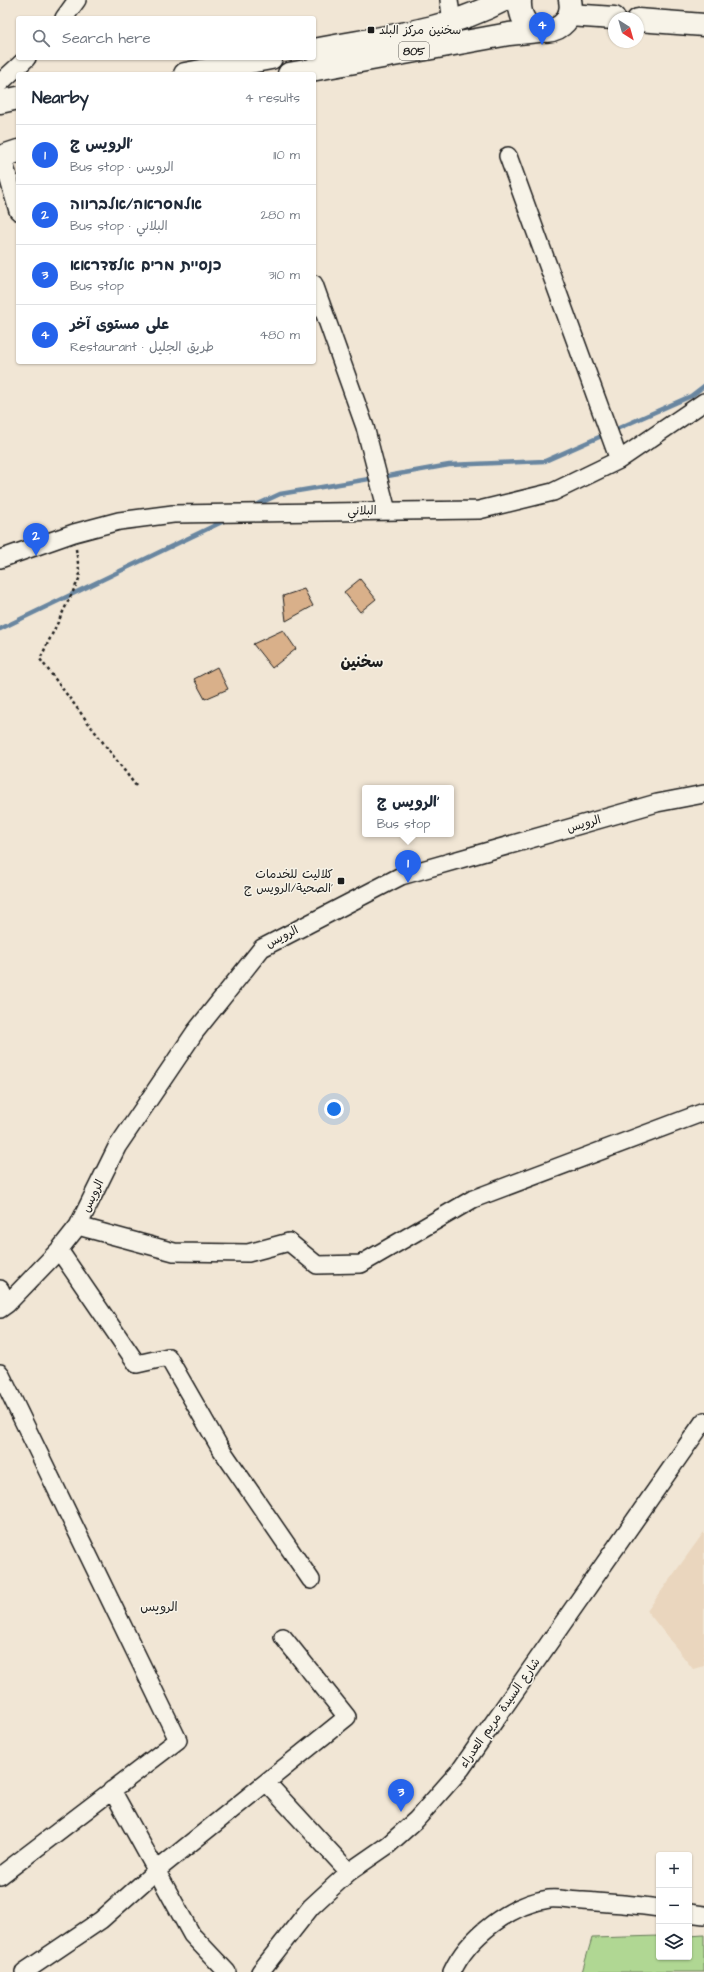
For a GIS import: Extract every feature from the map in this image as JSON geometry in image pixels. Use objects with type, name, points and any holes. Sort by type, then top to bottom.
[{"type":"main road","name":"805","points":[[316,50],[425,30],[452,22],[489,8],[504,0]]},
{"type":"main road","points":[[520,0],[519,8],[525,22],[538,31]]},
{"type":"main road","name":"805","points":[[300,72],[502,35],[553,30],[560,27],[570,4]]},
{"type":"main road","points":[[570,4],[608,16]]},
{"type":"main road","points":[[644,20],[704,25]]},
{"type":"main road","points":[[196,72],[260,60]]},
{"type":"main road","points":[[0,102],[16,98]]},
{"type":"street","points":[[65,16],[77,0]]},
{"type":"street","points":[[449,0],[452,22]]},
{"type":"street","points":[[0,83],[25,60]]},
{"type":"street","points":[[7,155],[16,201]]},
{"type":"street","points":[[508,156],[619,460]]},
{"type":"street","points":[[316,290],[365,427],[386,511]]},
{"type":"street","name":"البلاني","points":[[0,559],[74,533],[119,521],[173,514],[478,510],[553,492],[619,460],[704,402]]},
{"type":"street","name":"الرويس","points":[[4,1306],[59,1250],[78,1226],[117,1147],[195,1032],[262,948],[401,876],[657,803],[704,794]]},
{"type":"street","points":[[78,1226],[174,1252],[248,1253],[290,1242],[318,1265],[361,1264],[473,1199],[704,1112]]},
{"type":"street","points":[[59,1250],[137,1364],[168,1357],[219,1446],[311,1580]]},
{"type":"street","points":[[0,1289],[4,1306]]},
{"type":"street","points":[[0,1373],[178,1740],[0,1876]]},
{"type":"street","name":"شارع السيدة مريم العدراء","points":[[260,1972],[312,1907],[349,1872],[388,1845],[416,1820],[461,1769],[704,1421]]},
{"type":"street","points":[[24,1972],[101,1920],[156,1871],[347,1717],[283,1637]]},
{"type":"street","points":[[267,1783],[349,1872]]},
{"type":"street","points":[[112,1790],[192,1935],[227,1972]]},
{"type":"street","points":[[452,1972],[474,1941],[504,1915],[524,1905],[550,1899],[641,1905],[656,1908]]},
{"type":"street","points":[[692,1913],[704,1915]]},
{"type":"path","points":[[74,533],[80,577],[40,659],[136,786]]},
{"type":"shaded area","points":[[704,1532],[704,1666],[693,1669],[647,1611]]},
{"type":"green space","points":[[704,1935],[704,1972],[582,1972],[592,1938],[656,1936],[656,1960],[692,1960],[692,1936]]},
{"type":"building","points":[[360,579],[376,599],[360,612],[344,592]]},
{"type":"building","points":[[304,589],[313,606],[286,621],[283,596]]},
{"type":"building","points":[[283,630],[296,649],[272,668],[253,644]]},
{"type":"building","points":[[217,667],[228,689],[205,699],[194,679]]},
{"type":"waterway","points":[[612,431],[691,396],[704,386]]},
{"type":"waterway","points":[[382,477],[449,465],[545,461],[606,434]]},
{"type":"waterway","points":[[254,506],[280,494],[375,478]]},
{"type":"waterway","points":[[0,629],[228,519]]},
{"type":"place","name":"سخنين مركز البلد","points":[[371,30]]},
{"type":"place","name":"على مستوى آخر","points":[[542,45]]},
{"type":"place","name":"אלמסראה/אלברווה","points":[[36,556]]},
{"type":"place","name":"كلاليت للخدمات الصحية/الرويس ج‘","points":[[341,881]]},
{"type":"place","name":"الرويس ج‘","points":[[408,883]]},
{"type":"place","name":"כנסיית מרים אלעדראא","points":[[401,1812]]},
{"type":"district","name":"سخنين","points":[[362,662]]},
{"type":"district","name":"الرويس","points":[[159,1607]]}]
